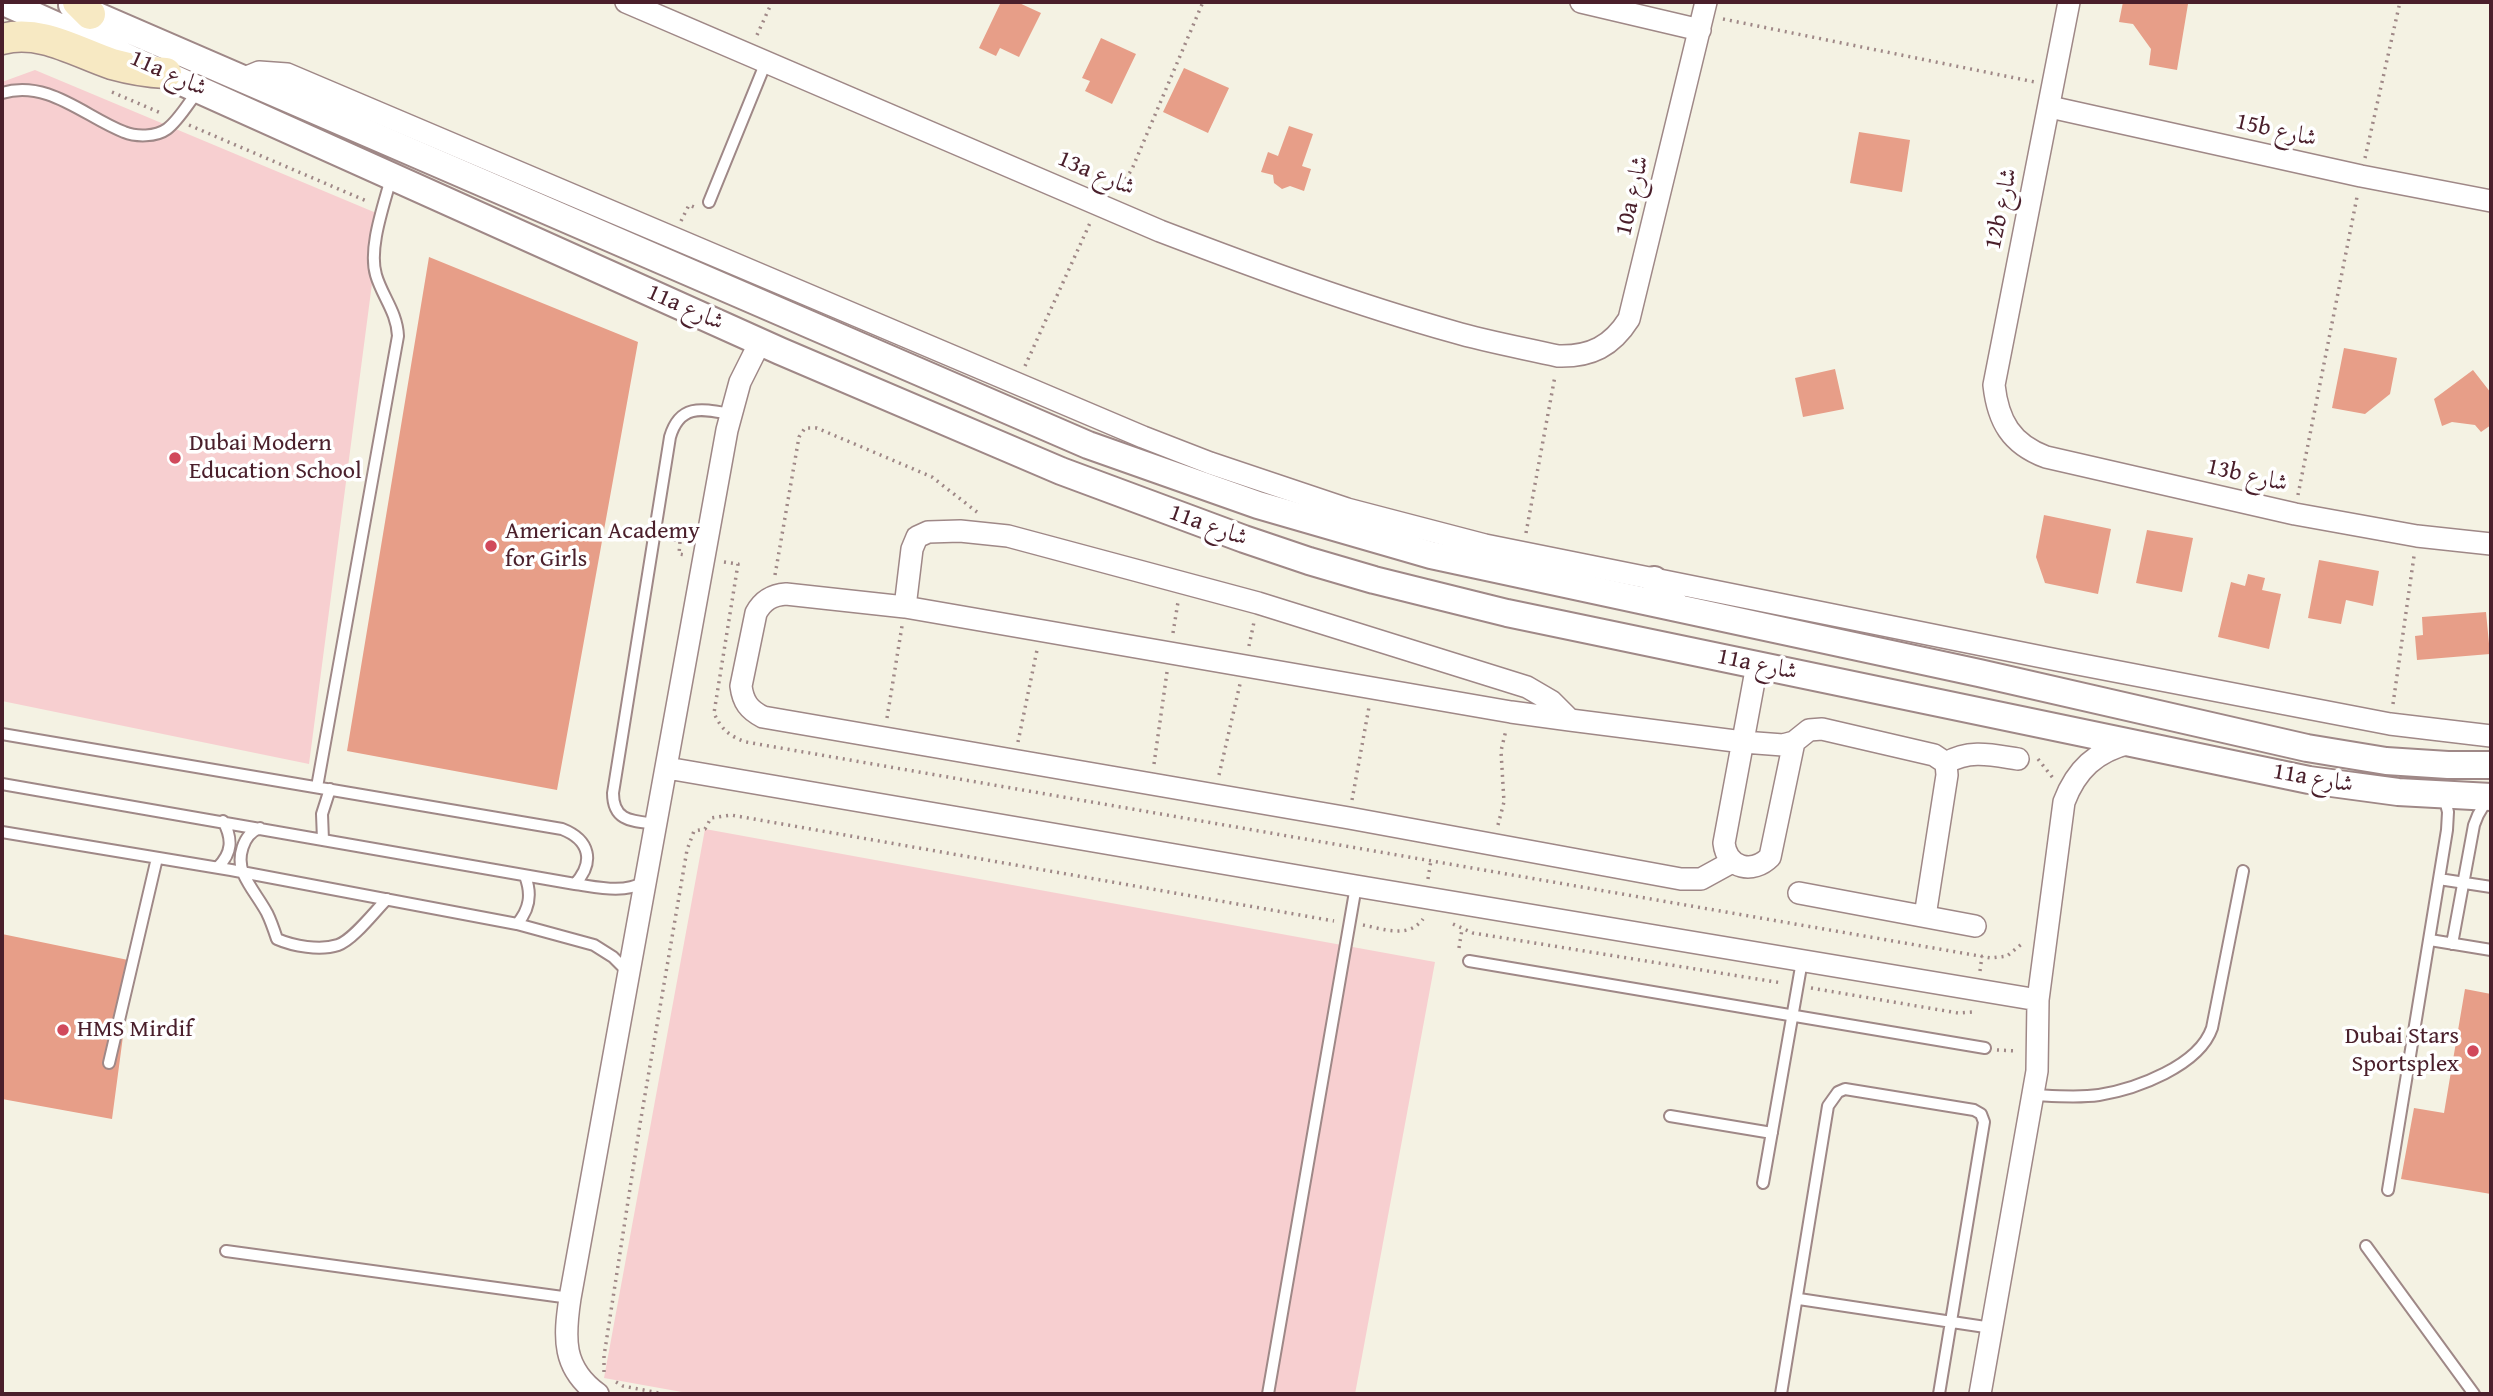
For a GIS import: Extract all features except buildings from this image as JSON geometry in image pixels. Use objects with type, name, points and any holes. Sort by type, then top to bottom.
[{"type":"main road","points":[[2,39],[24,36],[44,38],[114,64],[166,73]]},
{"type":"street","name":"11a شارع","points":[[4,2],[760,342],[1060,471],[1309,561],[1414,591],[1585,630],[2320,782],[2398,792],[2490,797]]},
{"type":"street","name":"13a شارع","points":[[626,2],[1160,231],[1233,259],[1319,290],[1443,329],[1558,356]]},
{"type":"street","points":[[1581,2],[1703,16]]},
{"type":"street","name":"12b شارع","points":[[2005,425],[1996,405],[1994,385],[2070,2]]},
{"type":"street","name":"11a شارع","points":[[78,6],[1088,445],[1258,505],[1431,555],[2347,755],[2417,764],[2491,765]]},
{"type":"street","name":"10a شارع","points":[[1558,356],[1584,355],[1607,345],[1620,333],[1629,318],[1703,16]]},
{"type":"street","name":"11a شارع","points":[[242,79],[259,72],[278,71],[287,74],[1143,437],[1210,463],[1358,512],[1522,553],[1654,580],[2390,724],[2491,737]]},
{"type":"street","name":"15b شارع","points":[[2050,107],[2361,176],[2491,201]]},
{"type":"street","points":[[606,1385],[585,1385],[574,1369],[566,1334],[570,1298],[730,414],[740,382],[760,342],[768,337],[787,333],[874,364],[901,365]]},
{"type":"street","name":"13b شارع","points":[[2005,425],[2016,440],[2031,451],[2046,457],[2295,514],[2417,536],[2491,544]]},
{"type":"street","points":[[905,607],[912,549],[917,537],[928,532],[942,531],[995,534],[1258,603],[1527,687],[1551,701],[1570,720]]},
{"type":"street","points":[[1654,580],[1678,608]]},
{"type":"street","points":[[1732,862],[1701,878],[1681,879],[1349,818],[763,717],[747,705],[741,686],[756,613],[765,601],[778,594],[905,607],[1570,720],[1783,745],[1809,730],[1822,729],[1934,755],[1946,763]]},
{"type":"street","points":[[1585,630],[1605,624],[1627,623],[1950,691],[1970,685],[1979,673]]},
{"type":"street","points":[[1757,665],[1724,843],[1732,862],[1748,868],[1757,867],[1770,857],[1794,741]]},
{"type":"street","points":[[2027,722],[2035,709],[2049,704],[2133,720],[2180,719]]},
{"type":"street","points":[[1980,1394],[2034,1095],[2039,1048],[2038,1000],[2064,802],[2075,778],[2093,758],[2104,751],[2130,743]]},
{"type":"street","points":[[1946,763],[1965,754],[2025,755]]},
{"type":"street","points":[[1925,916],[1947,775],[1946,763]]},
{"type":"street","points":[[667,768],[2038,1000]]},
{"type":"street","points":[[1799,892],[1975,926]]},
{"type":"lane","points":[[709,202],[758,58]]},
{"type":"lane","points":[[2,93],[13,91],[53,96],[134,135],[157,134],[167,129],[200,89]]},
{"type":"lane","points":[[317,787],[398,336],[396,318],[376,277],[373,264],[392,175]]},
{"type":"lane","points":[[657,824],[625,819],[617,812],[612,793],[673,428],[684,415],[692,411],[702,409],[730,414]]},
{"type":"lane","points":[[2,734],[562,829],[573,833],[582,841],[587,852],[583,875],[575,884]]},
{"type":"lane","points":[[2,784],[575,884],[612,889],[638,885],[647,880]]},
{"type":"lane","points":[[323,840],[322,814],[330,789]]},
{"type":"lane","points":[[2388,1190],[2440,879],[2448,821],[2444,795]]},
{"type":"lane","points":[[2452,944],[2474,825],[2483,805],[2490,797]]},
{"type":"lane","points":[[218,867],[225,860],[230,840],[223,821]]},
{"type":"lane","points":[[260,828],[251,831],[246,839],[242,850],[242,872],[268,914],[277,939],[296,945],[337,946],[347,940],[387,899]]},
{"type":"lane","points":[[2,832],[218,867],[517,924],[594,945],[614,957],[630,974]]},
{"type":"lane","points":[[109,1063],[157,858]]},
{"type":"lane","points":[[2034,1095],[2083,1097],[2114,1092],[2183,1063],[2201,1048],[2212,1028],[2243,871]]},
{"type":"lane","points":[[517,924],[524,916],[530,896],[525,876]]},
{"type":"lane","points":[[2440,879],[2491,887]]},
{"type":"lane","points":[[1268,1394],[1356,886]]},
{"type":"lane","points":[[2430,940],[2491,950]]},
{"type":"lane","points":[[1469,961],[1985,1048]]},
{"type":"lane","points":[[1763,1183],[1802,961]]},
{"type":"lane","points":[[1782,1394],[1828,1105],[1838,1092],[1845,1089],[1974,1110],[1981,1114],[1984,1122],[1939,1394]]},
{"type":"lane","points":[[1670,1116],[1772,1133]]},
{"type":"lane","points":[[2366,1246],[2474,1394]]},
{"type":"lane","points":[[226,1251],[570,1298]]},
{"type":"lane","points":[[1799,1299],[1992,1328]]},
{"type":"path","points":[[758,58],[772,2]]},
{"type":"path","points":[[2295,514],[2361,176],[2400,2]]},
{"type":"path","points":[[1703,16],[2054,85]]},
{"type":"path","points":[[111,91],[383,208]]},
{"type":"path","points":[[1522,553],[1558,356]]},
{"type":"path","points":[[778,594],[775,573],[799,438],[805,428],[817,428],[932,477],[985,518],[995,534]]},
{"type":"path","points":[[2390,724],[2417,536]]},
{"type":"path","points":[[654,538],[680,541],[679,554],[737,564],[714,713],[720,727],[731,737],[1992,958],[2014,953],[2025,941]]},
{"type":"path","points":[[1151,784],[1181,583]]},
{"type":"path","points":[[1215,795],[1258,603]]},
{"type":"path","points":[[884,738],[905,607]]},
{"type":"path","points":[[1015,760],[1041,631]]},
{"type":"path","points":[[1349,818],[1372,688]]},
{"type":"path","points":[[1494,844],[1504,802],[1501,751],[1511,712]]},
{"type":"path","points":[[2025,755],[2053,777],[2051,788]]},
{"type":"path","points":[[664,1394],[606,1385],[604,1356],[687,850],[694,831],[705,829],[710,818],[731,815],[1405,931],[1418,925],[1422,919],[1434,916]]},
{"type":"path","points":[[1444,919],[1473,933],[1958,1013],[1974,1012]]},
{"type":"shaded area","name":"Dubai Modern Education School","points":[[35,70],[381,215],[309,764],[2,701],[2,82]]},
{"type":"shaded area","points":[[705,829],[1435,962],[1355,1394],[693,1394],[604,1378]]},
{"type":"place","name":"Dubai Modern Education School","points":[[175,458]]},
{"type":"place","name":"American Academy for Girls","points":[[491,546]]},
{"type":"place","name":"HMS Mirdif","points":[[63,1030]]},
{"type":"place","name":"Dubai Stars Sportsplex","points":[[2473,1051]]}]
